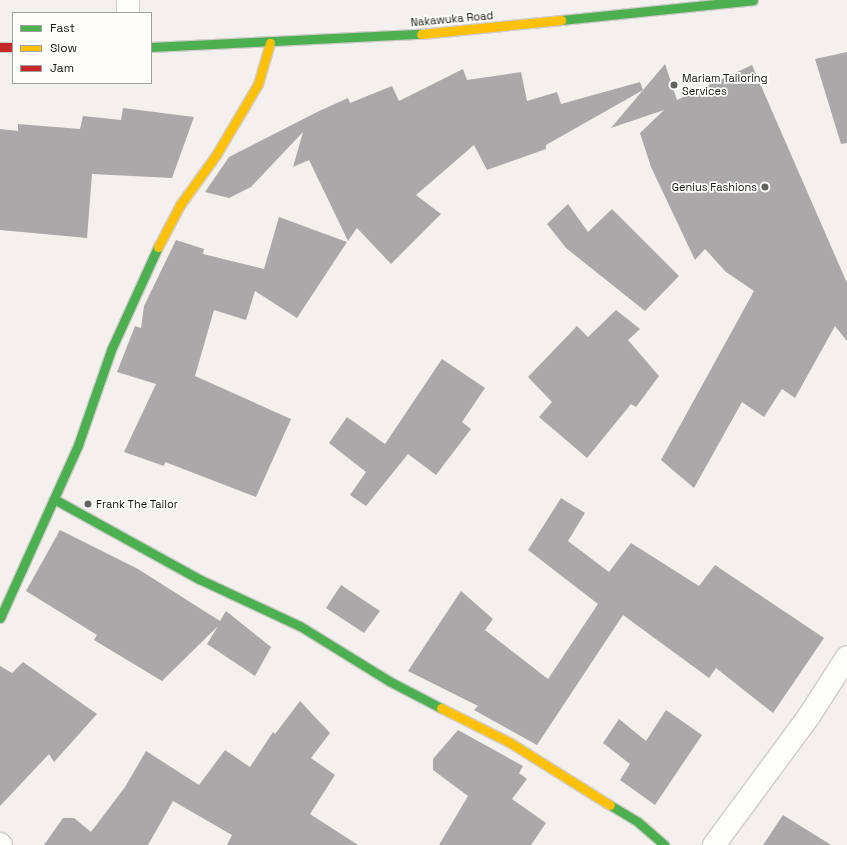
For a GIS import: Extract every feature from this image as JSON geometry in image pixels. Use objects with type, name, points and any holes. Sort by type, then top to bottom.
[{"type":"street","points":[[128,0],[128,12]]},
{"type":"street","name":"Nakawuka Road","points":[[152,47],[270,43],[434,33],[753,0]]},
{"type":"street","points":[[0,618],[54,499],[146,270],[180,205],[216,155],[258,84],[270,43]]},
{"type":"street","points":[[0,47],[12,47]]},
{"type":"street","points":[[54,499],[199,579],[300,626],[388,681],[509,742],[638,822],[664,845]]},
{"type":"street","points":[[714,845],[809,716],[847,657]]},
{"type":"building","points":[[847,52],[847,143],[841,144],[815,59]]},
{"type":"building","points":[[665,64],[677,100],[752,65],[847,283],[847,341],[835,326],[795,398],[782,389],[764,417],[742,402],[694,488],[661,460],[754,291],[726,272],[705,249],[695,260],[651,167],[640,133],[664,110],[611,128]]},
{"type":"building","points":[[463,69],[467,80],[521,72],[527,101],[557,92],[561,104],[640,82],[643,90],[546,145],[546,149],[487,170],[474,145],[416,195],[441,214],[391,264],[357,228],[348,241],[309,160],[293,167],[303,132],[251,187],[229,198],[205,192],[229,157],[317,112],[348,98],[350,103],[392,86],[399,101]]},
{"type":"building","points":[[123,108],[194,117],[172,178],[92,174],[87,238],[0,230],[0,129],[18,131],[18,124],[80,129],[83,116],[121,120]]},
{"type":"building","points":[[568,204],[588,232],[612,209],[679,276],[645,311],[566,248],[547,224]]},
{"type":"building","points":[[279,217],[347,242],[297,318],[255,291],[246,320],[214,310],[195,376],[291,419],[256,497],[165,462],[164,466],[124,452],[156,384],[117,372],[135,326],[141,328],[144,306],[176,240],[204,249],[203,254],[264,269]]},
{"type":"building","points":[[616,310],[640,329],[628,340],[659,376],[636,407],[631,404],[587,458],[539,417],[552,402],[528,377],[577,326],[588,337]]},
{"type":"building","points":[[442,359],[485,388],[462,422],[471,429],[436,475],[408,454],[366,506],[350,495],[366,472],[329,443],[347,417],[385,444]]},
{"type":"building","points":[[561,498],[585,513],[568,541],[609,572],[631,543],[699,586],[715,565],[824,638],[773,713],[716,668],[709,678],[623,615],[537,745],[474,710],[478,706],[408,671],[461,591],[493,619],[485,630],[548,679],[598,604],[528,550]]},
{"type":"building","points":[[60,530],[138,569],[220,621],[226,611],[271,647],[255,676],[207,644],[218,626],[162,681],[94,640],[97,635],[26,591]]},
{"type":"building","points":[[341,585],[380,611],[364,633],[326,608]]},
{"type":"building","points":[[23,662],[97,714],[54,762],[49,754],[0,806],[0,666],[12,673]]},
{"type":"building","points":[[300,701],[330,733],[311,758],[335,775],[310,814],[358,845],[227,845],[232,835],[173,801],[148,845],[44,845],[63,818],[74,818],[91,832],[125,787],[146,751],[199,785],[225,750],[250,767],[273,732],[275,734]]},
{"type":"building","points":[[666,710],[702,735],[655,805],[620,780],[630,764],[603,743],[619,719],[646,741]]},
{"type":"building","points":[[458,730],[523,766],[519,773],[527,779],[512,799],[546,823],[531,845],[439,845],[468,796],[433,770],[433,759]]},
{"type":"building","points":[[783,815],[831,845],[763,845]]},
{"type":"traffic: fast","points":[[561,20],[753,0]]},
{"type":"traffic: fast","points":[[152,47],[421,34]]},
{"type":"traffic: fast","points":[[0,618],[78,445],[111,350],[158,247]]},
{"type":"traffic: fast","points":[[54,499],[199,579],[300,626],[389,681],[441,708]]},
{"type":"traffic: fast","points":[[610,805],[638,822],[664,845]]},
{"type":"traffic: slow","points":[[421,34],[561,20]]},
{"type":"traffic: slow","points":[[158,247],[180,205],[216,155],[258,84],[270,43]]},
{"type":"traffic: slow","points":[[441,708],[509,742],[610,805]]},
{"type":"traffic: jam","points":[[0,47],[12,47]]},
{"type":"place","name":"Mariam Tailoring Services","points":[[674,85]]},
{"type":"place","name":"Genius Fashions","points":[[765,187]]},
{"type":"place","name":"Frank The Tailor","points":[[88,504]]}]
